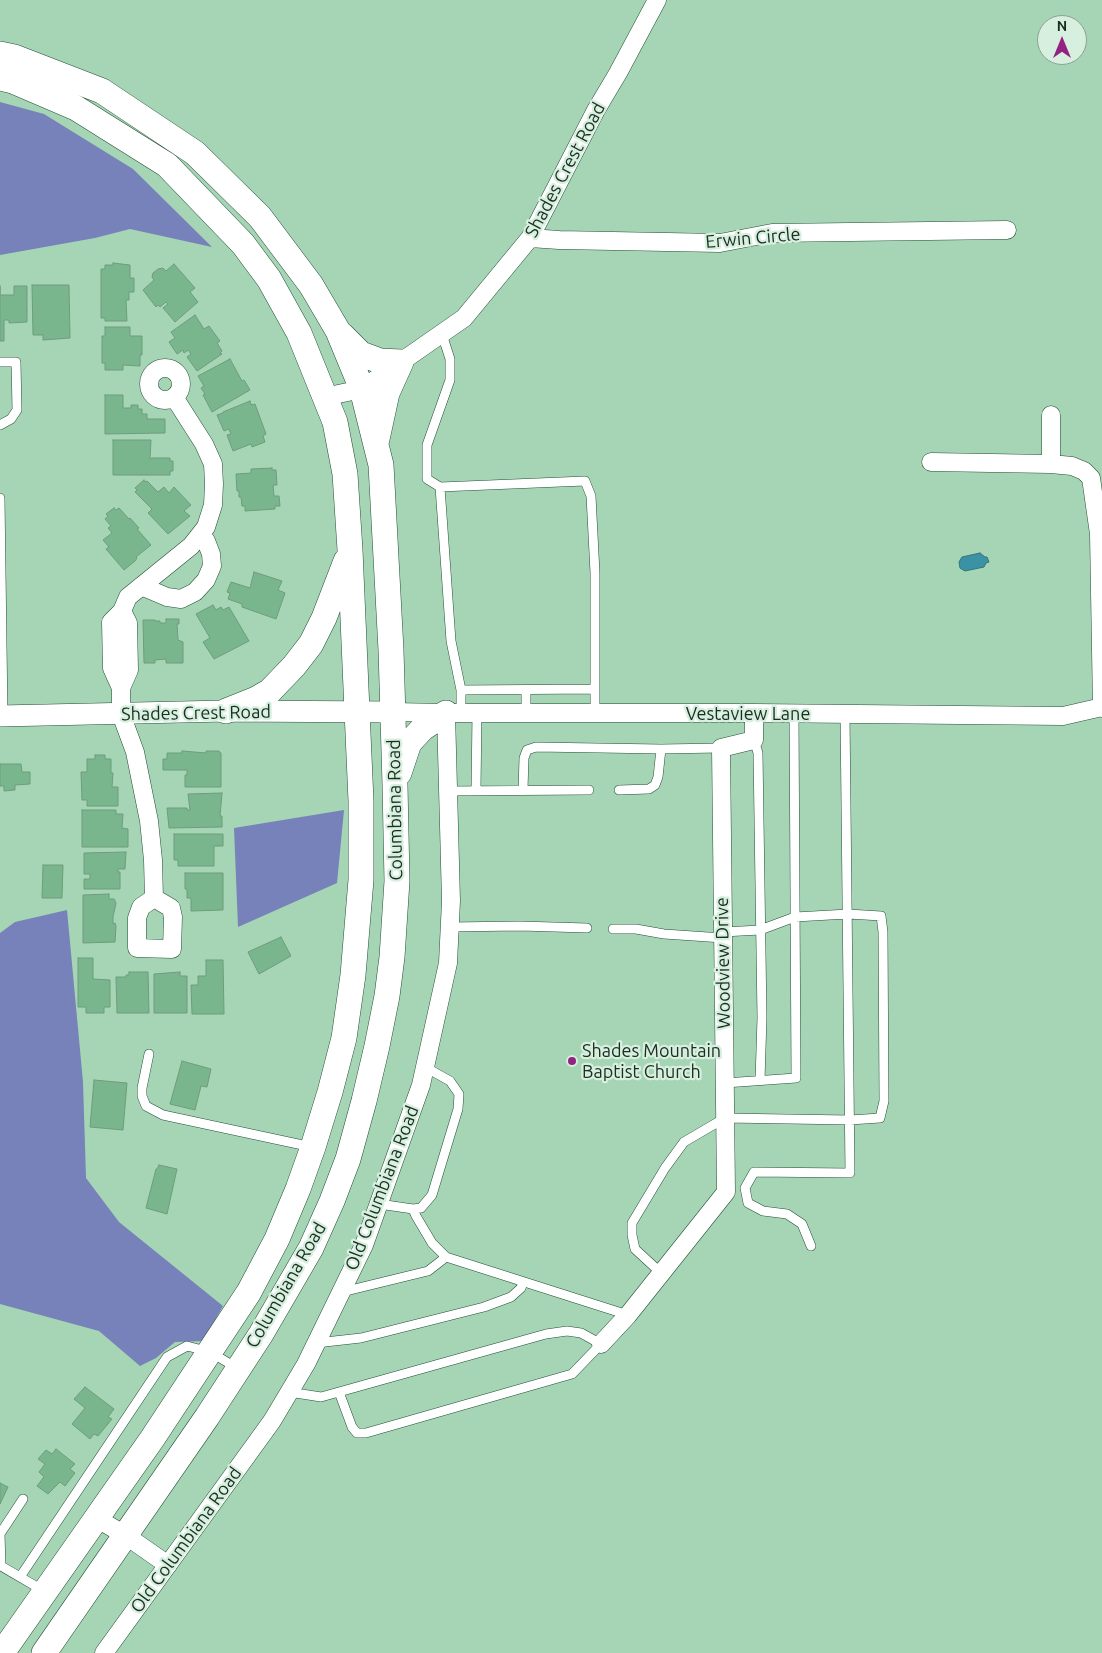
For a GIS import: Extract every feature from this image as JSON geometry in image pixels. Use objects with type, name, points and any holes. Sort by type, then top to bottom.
[{"type":"main road","name":"Columbiana Road","points":[[0,54],[14,57],[102,91],[195,153],[260,217],[311,286],[338,331],[362,389],[380,465],[393,712],[397,881],[395,918],[387,996],[378,1046],[348,1159],[311,1248],[280,1303],[207,1416],[44,1653]]},
{"type":"main road","name":"Columbiana Road","points":[[0,78],[13,81],[76,108],[168,165],[243,244],[269,279],[299,333],[335,422],[345,474],[358,711],[361,880],[353,974],[344,1038],[330,1092],[298,1189],[260,1273],[152,1439],[2,1653]]},
{"type":"main road","points":[[338,331],[361,354],[380,361],[401,362],[387,393],[376,447]]},
{"type":"main road","points":[[226,711],[270,691],[294,666],[310,644],[324,618],[350,550]]},
{"type":"main road","points":[[395,785],[409,743],[423,728],[461,713]]},
{"type":"main road","points":[[361,880],[397,881]]},
{"type":"main road","points":[[313,1147],[348,1159]]},
{"type":"street","name":"Shades Crest Road","points":[[324,398],[362,389],[464,318],[530,238],[596,110],[657,0]]},
{"type":"street","name":"Erwin Circle","points":[[530,238],[720,243],[772,233],[1007,230]]},
{"type":"street","points":[[154,898],[153,860],[148,821],[135,752],[121,714],[120,688],[112,668],[111,622],[122,611],[128,597],[191,546],[206,527],[213,505],[213,464],[204,444],[174,397]]},
{"type":"street","points":[[1051,415],[1051,464]]},
{"type":"street","points":[[931,462],[1072,466],[1084,471],[1091,478],[1099,534],[1102,707]]},
{"type":"street","points":[[141,586],[167,597],[181,599],[195,592],[206,580],[212,566],[211,554],[206,540],[201,534]]},
{"type":"street","name":"Vestaview Lane","points":[[393,712],[1063,716],[1102,707]]},
{"type":"street","name":"Shades Crest Road","points":[[1,716],[226,711],[393,712]]},
{"type":"street","name":"Old Columbiana Road","points":[[104,1653],[272,1421],[316,1343],[364,1245],[421,1084],[448,963],[451,901],[448,790],[461,713]]},
{"type":"street","points":[[721,748],[756,746],[754,713]]},
{"type":"street","name":"Woodview Drive","points":[[601,1344],[628,1315],[726,1192],[721,748]]},
{"type":"street","points":[[96,1518],[125,1535],[168,1565]]},
{"type":"lane","points":[[442,334],[450,360],[450,380],[427,445],[427,479],[440,487],[585,481],[591,496],[595,573],[595,713]]},
{"type":"lane","points":[[0,362],[16,362],[17,410],[11,419],[0,425]]},
{"type":"lane","points":[[440,487],[451,641],[461,690],[461,713],[476,790]]},
{"type":"lane","points":[[0,498],[1,716]]},
{"type":"lane","points":[[461,690],[595,689]]},
{"type":"lane","points":[[526,690],[526,713]]},
{"type":"lane","points":[[724,1083],[796,1078],[794,714]]},
{"type":"lane","points":[[811,1246],[802,1224],[787,1214],[763,1211],[748,1203],[745,1188],[754,1172],[850,1173],[845,714]]},
{"type":"lane","points":[[756,746],[762,1018],[760,1080]]},
{"type":"lane","points":[[523,789],[524,758],[527,750],[536,748],[721,748]]},
{"type":"lane","points":[[619,790],[649,789],[655,785],[658,777],[661,749]]},
{"type":"lane","points":[[448,790],[589,790]]},
{"type":"lane","points":[[613,928],[636,928],[664,934],[723,935],[760,930],[795,917],[848,914],[881,916],[883,932],[884,1101],[880,1118],[850,1120],[725,1118],[684,1142],[665,1168],[632,1223],[635,1249],[661,1273]]},
{"type":"lane","points":[[450,927],[520,926],[587,928]]},
{"type":"lane","points":[[149,1054],[142,1096],[146,1106],[163,1116],[313,1147]]},
{"type":"lane","points":[[379,1204],[413,1209],[421,1208],[432,1195],[458,1109],[459,1094],[450,1081],[425,1067]]},
{"type":"lane","points":[[413,1209],[432,1243],[446,1257],[628,1315]]},
{"type":"lane","points":[[341,1292],[428,1271],[446,1257]]},
{"type":"lane","points":[[316,1343],[361,1338],[484,1307],[511,1297],[521,1288],[523,1282]]},
{"type":"lane","points":[[289,1392],[321,1397],[546,1334],[567,1331],[581,1333],[601,1344],[572,1374],[366,1433],[358,1433],[352,1428],[339,1392]]},
{"type":"lane","points":[[20,1577],[167,1357],[187,1346],[210,1352],[237,1369]]},
{"type":"lane","points":[[23,1499],[0,1534],[1,1566],[45,1591]]},
{"type":"shaded area","points":[[0,102],[44,114],[133,169],[212,247],[130,229],[95,238],[0,255]]},
{"type":"shaded area","points":[[980,553],[987,557],[989,562],[984,567],[965,571],[960,568],[959,562],[962,557]]},
{"type":"shaded area","points":[[344,810],[337,883],[238,927],[234,828]]},
{"type":"shaded area","points":[[67,910],[83,1082],[86,1178],[119,1222],[223,1306],[203,1341],[175,1342],[156,1358],[140,1366],[99,1331],[0,1304],[0,933],[15,922]]},
{"type":"building","points":[[113,263],[130,265],[130,278],[134,278],[134,292],[129,292],[129,300],[126,300],[127,321],[105,321],[105,318],[101,318],[101,269],[105,269],[105,265],[113,265]]},
{"type":"building","points":[[174,264],[195,288],[190,292],[198,302],[175,322],[163,308],[168,304],[166,302],[160,307],[158,305],[156,307],[143,290],[154,280],[152,277],[153,273],[163,268],[166,271]]},
{"type":"building","points":[[32,285],[69,285],[70,338],[43,340],[43,335],[33,335]]},
{"type":"building","points":[[14,286],[27,286],[27,322],[9,323],[9,320],[4,320],[4,341],[0,341],[0,295],[14,295]]},
{"type":"building","points":[[195,315],[204,329],[209,326],[220,341],[217,343],[222,351],[220,353],[222,354],[197,371],[187,357],[191,354],[188,350],[184,353],[183,350],[177,354],[169,342],[175,338],[171,332]]},
{"type":"building","points":[[105,327],[130,327],[130,336],[142,336],[140,366],[123,365],[123,370],[105,370],[105,363],[102,363],[102,336],[105,336]]},
{"type":"building","points":[[230,359],[242,381],[244,380],[250,390],[212,412],[203,395],[205,394],[201,388],[204,386],[198,376]]},
{"type":"building","points":[[105,395],[123,395],[123,408],[131,408],[131,405],[138,405],[138,409],[142,409],[142,414],[147,414],[147,419],[165,419],[165,433],[105,434]]},
{"type":"building","points":[[250,401],[251,405],[255,404],[266,434],[263,436],[265,442],[252,447],[251,444],[233,451],[227,435],[231,434],[229,429],[224,431],[217,415]]},
{"type":"building","points":[[113,440],[151,440],[150,459],[170,458],[170,461],[173,461],[173,471],[170,471],[170,475],[113,475]]},
{"type":"building","points":[[272,468],[272,470],[276,470],[277,485],[273,485],[274,496],[279,496],[280,506],[275,506],[275,509],[245,511],[245,506],[242,506],[241,497],[239,497],[239,491],[237,491],[236,474],[251,473],[251,469]]},
{"type":"building","points":[[144,480],[158,492],[164,487],[169,493],[174,487],[191,505],[184,511],[190,516],[168,534],[148,513],[152,509],[135,492],[137,490],[135,488]]},
{"type":"building","points":[[114,508],[116,510],[119,508],[130,518],[151,545],[124,570],[106,549],[109,547],[103,540],[112,533],[108,528],[111,526],[105,519],[108,516],[106,514]]},
{"type":"building","points":[[254,572],[282,581],[278,590],[285,593],[276,619],[242,607],[242,604],[228,599],[230,593],[227,592],[231,582],[250,588]]},
{"type":"building","points":[[213,605],[216,610],[221,607],[223,610],[229,607],[249,641],[214,659],[203,642],[210,638],[196,614]]},
{"type":"building","points":[[166,619],[179,619],[179,624],[177,624],[178,640],[183,642],[183,663],[166,663],[166,659],[155,660],[155,663],[144,663],[143,620],[155,620],[160,621],[160,623],[166,623]]},
{"type":"building","points":[[182,751],[206,753],[206,751],[219,751],[221,753],[221,787],[185,787],[187,770],[163,770],[163,759],[167,759],[167,753],[182,753]]},
{"type":"building","points":[[95,755],[105,755],[105,759],[111,759],[112,787],[118,787],[118,806],[87,806],[87,800],[82,800],[81,772],[87,772],[87,759],[95,759]]},
{"type":"building","points":[[0,764],[21,764],[22,772],[30,772],[30,784],[15,785],[15,790],[4,791],[4,786],[0,786]]},
{"type":"building","points":[[222,793],[220,816],[222,816],[222,827],[169,828],[167,808],[187,808],[187,810],[190,810],[188,794]]},
{"type":"building","points":[[82,810],[116,810],[116,814],[123,814],[122,828],[128,829],[128,847],[82,847]]},
{"type":"building","points":[[174,834],[223,834],[223,846],[214,846],[214,866],[178,866],[178,860],[174,860]]},
{"type":"building","points":[[126,852],[125,869],[118,869],[118,872],[120,872],[120,889],[84,889],[84,879],[90,879],[90,874],[84,874],[84,853]]},
{"type":"building","points":[[43,865],[63,865],[62,898],[42,898]]},
{"type":"building","points":[[185,873],[223,873],[223,910],[191,911],[191,898],[187,898],[187,889],[185,889]]},
{"type":"building","points":[[109,894],[109,899],[114,899],[116,903],[113,917],[113,924],[115,923],[116,926],[115,942],[83,943],[83,895]]},
{"type":"building","points":[[281,937],[291,956],[259,974],[248,952]]},
{"type":"building","points":[[78,958],[93,958],[93,979],[110,980],[110,1007],[104,1007],[104,1013],[86,1013],[86,1007],[78,1007]]},
{"type":"building","points":[[206,960],[223,960],[224,1014],[192,1014],[191,985],[198,985],[198,976],[206,976]]},
{"type":"building","points":[[129,972],[148,972],[149,1013],[117,1013],[116,977],[126,977],[126,975],[129,975]]},
{"type":"building","points":[[180,972],[180,976],[187,976],[187,1013],[154,1013],[154,974]]},
{"type":"building","points":[[182,1061],[211,1069],[207,1087],[201,1086],[195,1110],[170,1104]]},
{"type":"building","points":[[94,1080],[127,1083],[123,1130],[90,1127]]},
{"type":"building","points":[[159,1165],[177,1169],[167,1214],[146,1208],[156,1169]]},
{"type":"building","points":[[85,1387],[114,1409],[108,1417],[112,1419],[98,1436],[94,1434],[90,1439],[72,1424],[85,1408],[74,1399]]},
{"type":"building","points":[[56,1449],[75,1464],[70,1469],[75,1473],[65,1486],[60,1482],[48,1494],[37,1486],[44,1477],[39,1472],[45,1464],[38,1459],[46,1450],[52,1454]]},
{"type":"building","points":[[0,1483],[8,1487],[0,1504]]},
{"type":"place","name":"Shades Mountain Baptist Church","points":[[572,1061]]}]
